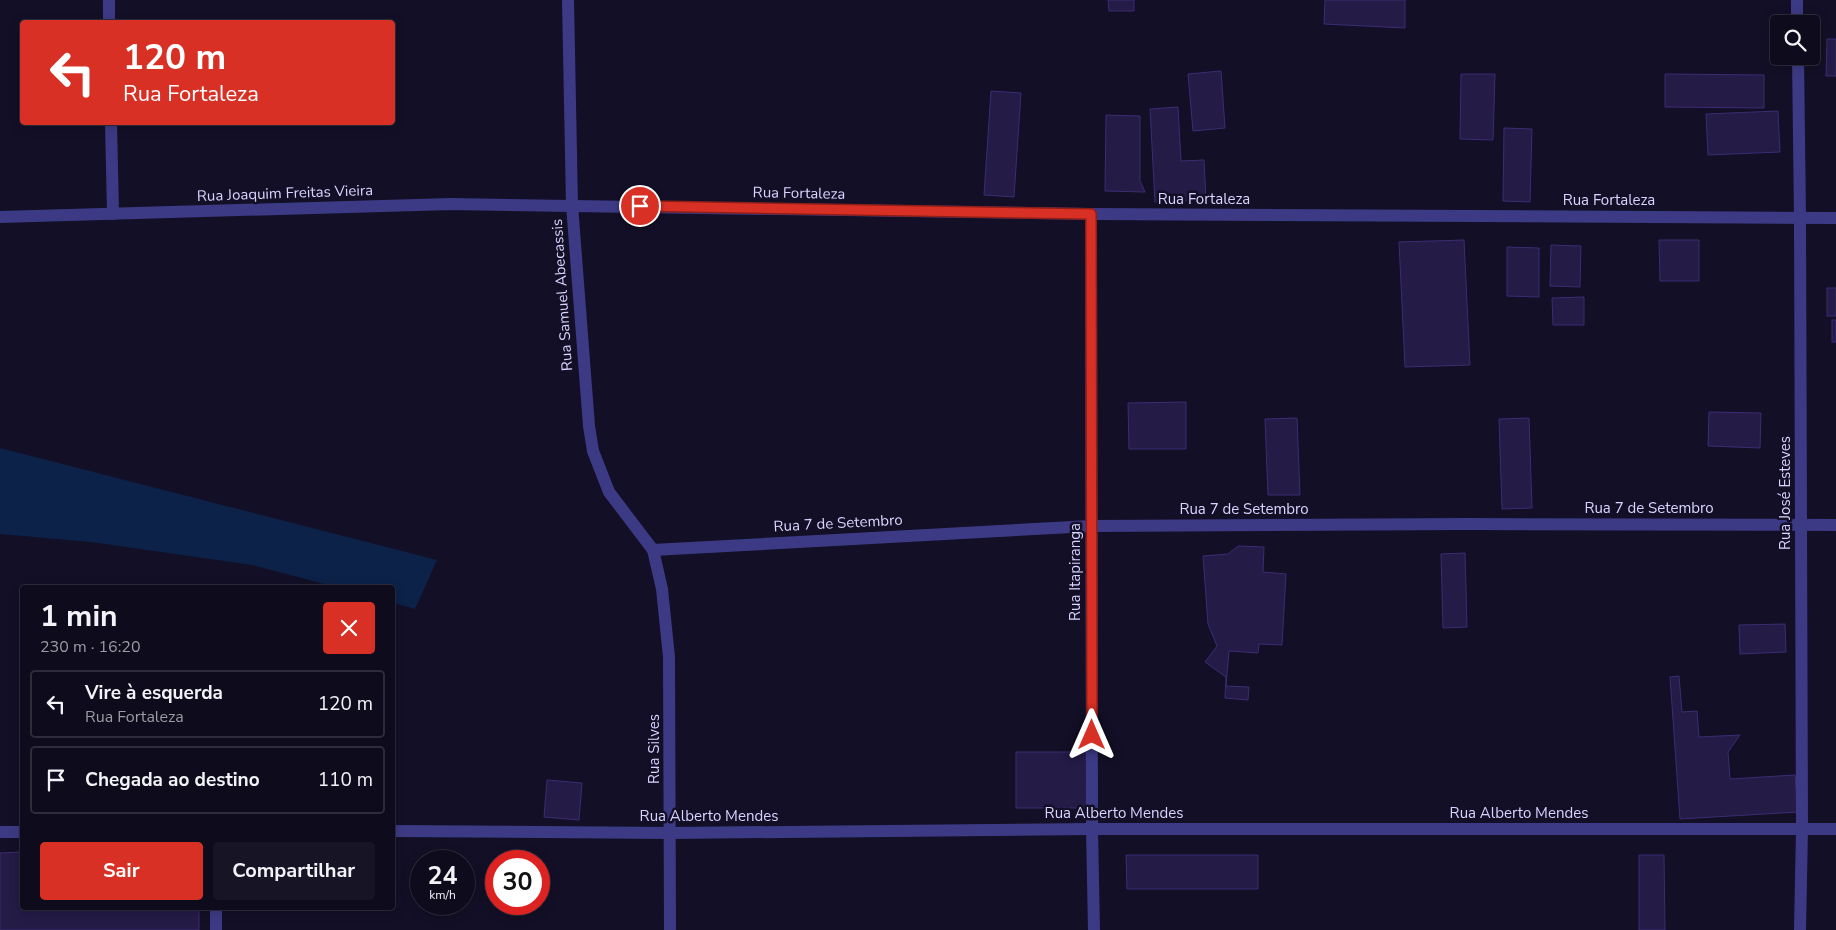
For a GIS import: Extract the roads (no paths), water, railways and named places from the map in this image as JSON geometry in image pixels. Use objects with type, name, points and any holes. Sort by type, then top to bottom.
[{"type":"street","points":[[109,0],[109,20]]},
{"type":"street","name":"Rua Samuel Abecassis","points":[[568,0],[572,205],[588,426],[592,451],[609,492],[652,550],[658,568]]},
{"type":"street","points":[[1797,0],[1797,15]]},
{"type":"street","name":"Rua José Esteves","points":[[1798,65],[1802,830],[1800,930]]},
{"type":"street","points":[[111,125],[113,214]]},
{"type":"street","name":"Rua Joaquim Freitas Vieira","points":[[0,217],[451,204],[572,205]]},
{"type":"street","name":"Rua Fortaleza","points":[[572,205],[1091,214],[1836,218]]},
{"type":"street","name":"Rua Itapiranga","points":[[1091,214],[1092,829],[1094,930]]},
{"type":"street","name":"Rua 7 de Setembro","points":[[652,550],[1091,526],[1455,524],[1836,525]]},
{"type":"street","name":"Rua Silves","points":[[658,568],[666,612],[669,657],[670,930]]},
{"type":"street","name":"Rua Alberto Mendes","points":[[395,831],[670,833],[1092,829],[1836,829]]},
{"type":"street","points":[[0,832],[20,832]]},
{"type":"street","points":[[216,910],[216,930]]},
{"type":"water","points":[[0,448],[437,560],[415,609],[395,604],[395,585],[328,585],[252,565],[91,542],[0,534]]}]
